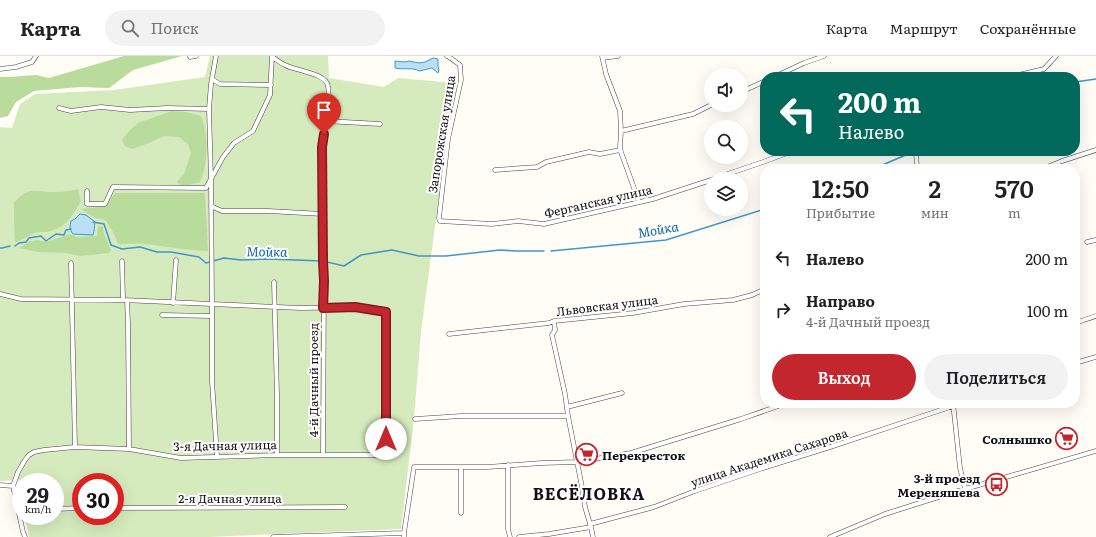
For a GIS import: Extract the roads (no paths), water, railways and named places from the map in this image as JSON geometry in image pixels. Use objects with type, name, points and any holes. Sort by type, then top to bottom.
[{"type":"street","points":[[0,69],[16,67],[32,62],[36,56]]},
{"type":"street","points":[[190,57],[196,56]]},
{"type":"street","points":[[216,56],[209,109],[211,180],[212,381],[217,457]]},
{"type":"street","points":[[87,191],[87,204],[105,204],[113,187],[206,188],[223,156],[234,142],[253,131],[270,95],[272,56]]},
{"type":"street","name":"4-й Дачный проезд","points":[[272,56],[284,65],[296,70],[320,76],[325,80],[328,86],[326,120],[322,147],[324,281],[323,454]]},
{"type":"street","name":"Запорожская улица","points":[[440,221],[439,218],[448,139],[461,80],[460,65],[447,56]]},
{"type":"street","points":[[618,56],[602,57],[606,74],[620,111],[620,150],[639,202]]},
{"type":"street","points":[[785,72],[824,56]]},
{"type":"street","points":[[1031,72],[1044,69],[1056,56]]},
{"type":"street","points":[[212,79],[220,84],[271,85]]},
{"type":"street","points":[[748,89],[760,83]]},
{"type":"street","points":[[59,108],[71,111],[101,107],[130,110],[168,108],[209,109]]},
{"type":"street","points":[[621,131],[693,114],[704,108]]},
{"type":"street","points":[[326,120],[380,124]]},
{"type":"street","points":[[495,170],[537,167],[546,162],[589,152],[600,154],[620,150]]},
{"type":"street","points":[[1080,155],[1096,150]]},
{"type":"street","name":"Ферганская улица","points":[[733,172],[779,156]]},
{"type":"street","points":[[1054,164],[1077,156]]},
{"type":"street","name":"Ферганская улица","points":[[440,221],[492,224],[518,221],[544,224],[653,199],[704,182]]},
{"type":"street","points":[[211,206],[222,211],[268,211],[323,214]]},
{"type":"street","points":[[1087,242],[1096,240]]},
{"type":"street","points":[[173,303],[176,260]]},
{"type":"street","points":[[122,261],[128,324],[129,449]]},
{"type":"street","points":[[71,264],[75,447]]},
{"type":"street","points":[[274,282],[277,455]]},
{"type":"street","name":"Львовская улица","points":[[449,334],[633,313],[684,304],[733,300],[760,291]]},
{"type":"street","points":[[0,294],[21,299],[125,300],[274,308],[323,308]]},
{"type":"street","name":"3-я Дачная улица","points":[[17,473],[24,460],[34,452],[75,447],[129,449],[181,458],[323,454],[386,455],[386,312],[355,307],[323,308]]},
{"type":"street","points":[[162,315],[212,316]]},
{"type":"street","points":[[1080,321],[1096,316]]},
{"type":"street","points":[[554,321],[554,330],[552,335],[565,394],[585,507],[593,537]]},
{"type":"street","points":[[1080,362],[1096,357]]},
{"type":"street","points":[[567,407],[622,393]]},
{"type":"street","points":[[273,537],[404,535],[414,467],[488,467],[577,462],[631,453],[773,408]]},
{"type":"street","name":"улица Академика Сахарова","points":[[519,537],[549,534],[591,525],[654,507],[695,491],[830,447],[942,408]]},
{"type":"street","name":"улица Академика Сахарова","points":[[953,408],[960,468],[966,489]]},
{"type":"street","points":[[415,419],[461,416],[568,416]]},
{"type":"street","points":[[830,537],[885,514],[1096,451]]},
{"type":"street","points":[[508,465],[508,529],[510,537]]},
{"type":"street","points":[[461,467],[461,513]]},
{"type":"street","points":[[0,485],[12,486]]},
{"type":"street","name":"2-я Дачная улица","points":[[124,508],[345,507]]},
{"type":"street","points":[[22,525],[25,537]]},
{"type":"water","points":[[433,58],[438,59],[438,73],[432,68],[419,71],[414,69],[395,68],[395,61],[419,63]]},
{"type":"water","points":[[80,214],[86,215],[95,222],[93,235],[73,234],[70,228],[71,221]]},
{"type":"waterway","name":"Мойка","points":[[1080,81],[1096,79]]},
{"type":"waterway","name":"Мойка","points":[[885,164],[903,156]]},
{"type":"waterway","name":"Мойка","points":[[551,251],[666,240],[760,211]]},
{"type":"waterway","name":"Мойка","points":[[93,222],[104,224],[111,245],[122,249],[140,247],[157,252],[171,252],[199,257],[206,263],[224,258],[241,260],[268,259],[323,261],[344,266],[361,255],[392,250],[419,256],[446,256],[500,250],[544,251]]},
{"type":"waterway","name":"Мойка","points":[[15,246],[19,243],[26,242],[29,238],[41,236],[46,241],[56,234],[64,235],[66,230],[71,229]]},
{"type":"waterway","name":"Мойка","points":[[0,248],[10,246]]},
{"type":"place","name":"Солнышко","points":[[1067,439]]},
{"type":"place","name":"Перекресток","points":[[586,455]]},
{"type":"place","name":"3-й проезд Мереняшева","points":[[996,485]]},
{"type":"district","name":"ВЕСЁЛОВКА","points":[[589,493]]}]
